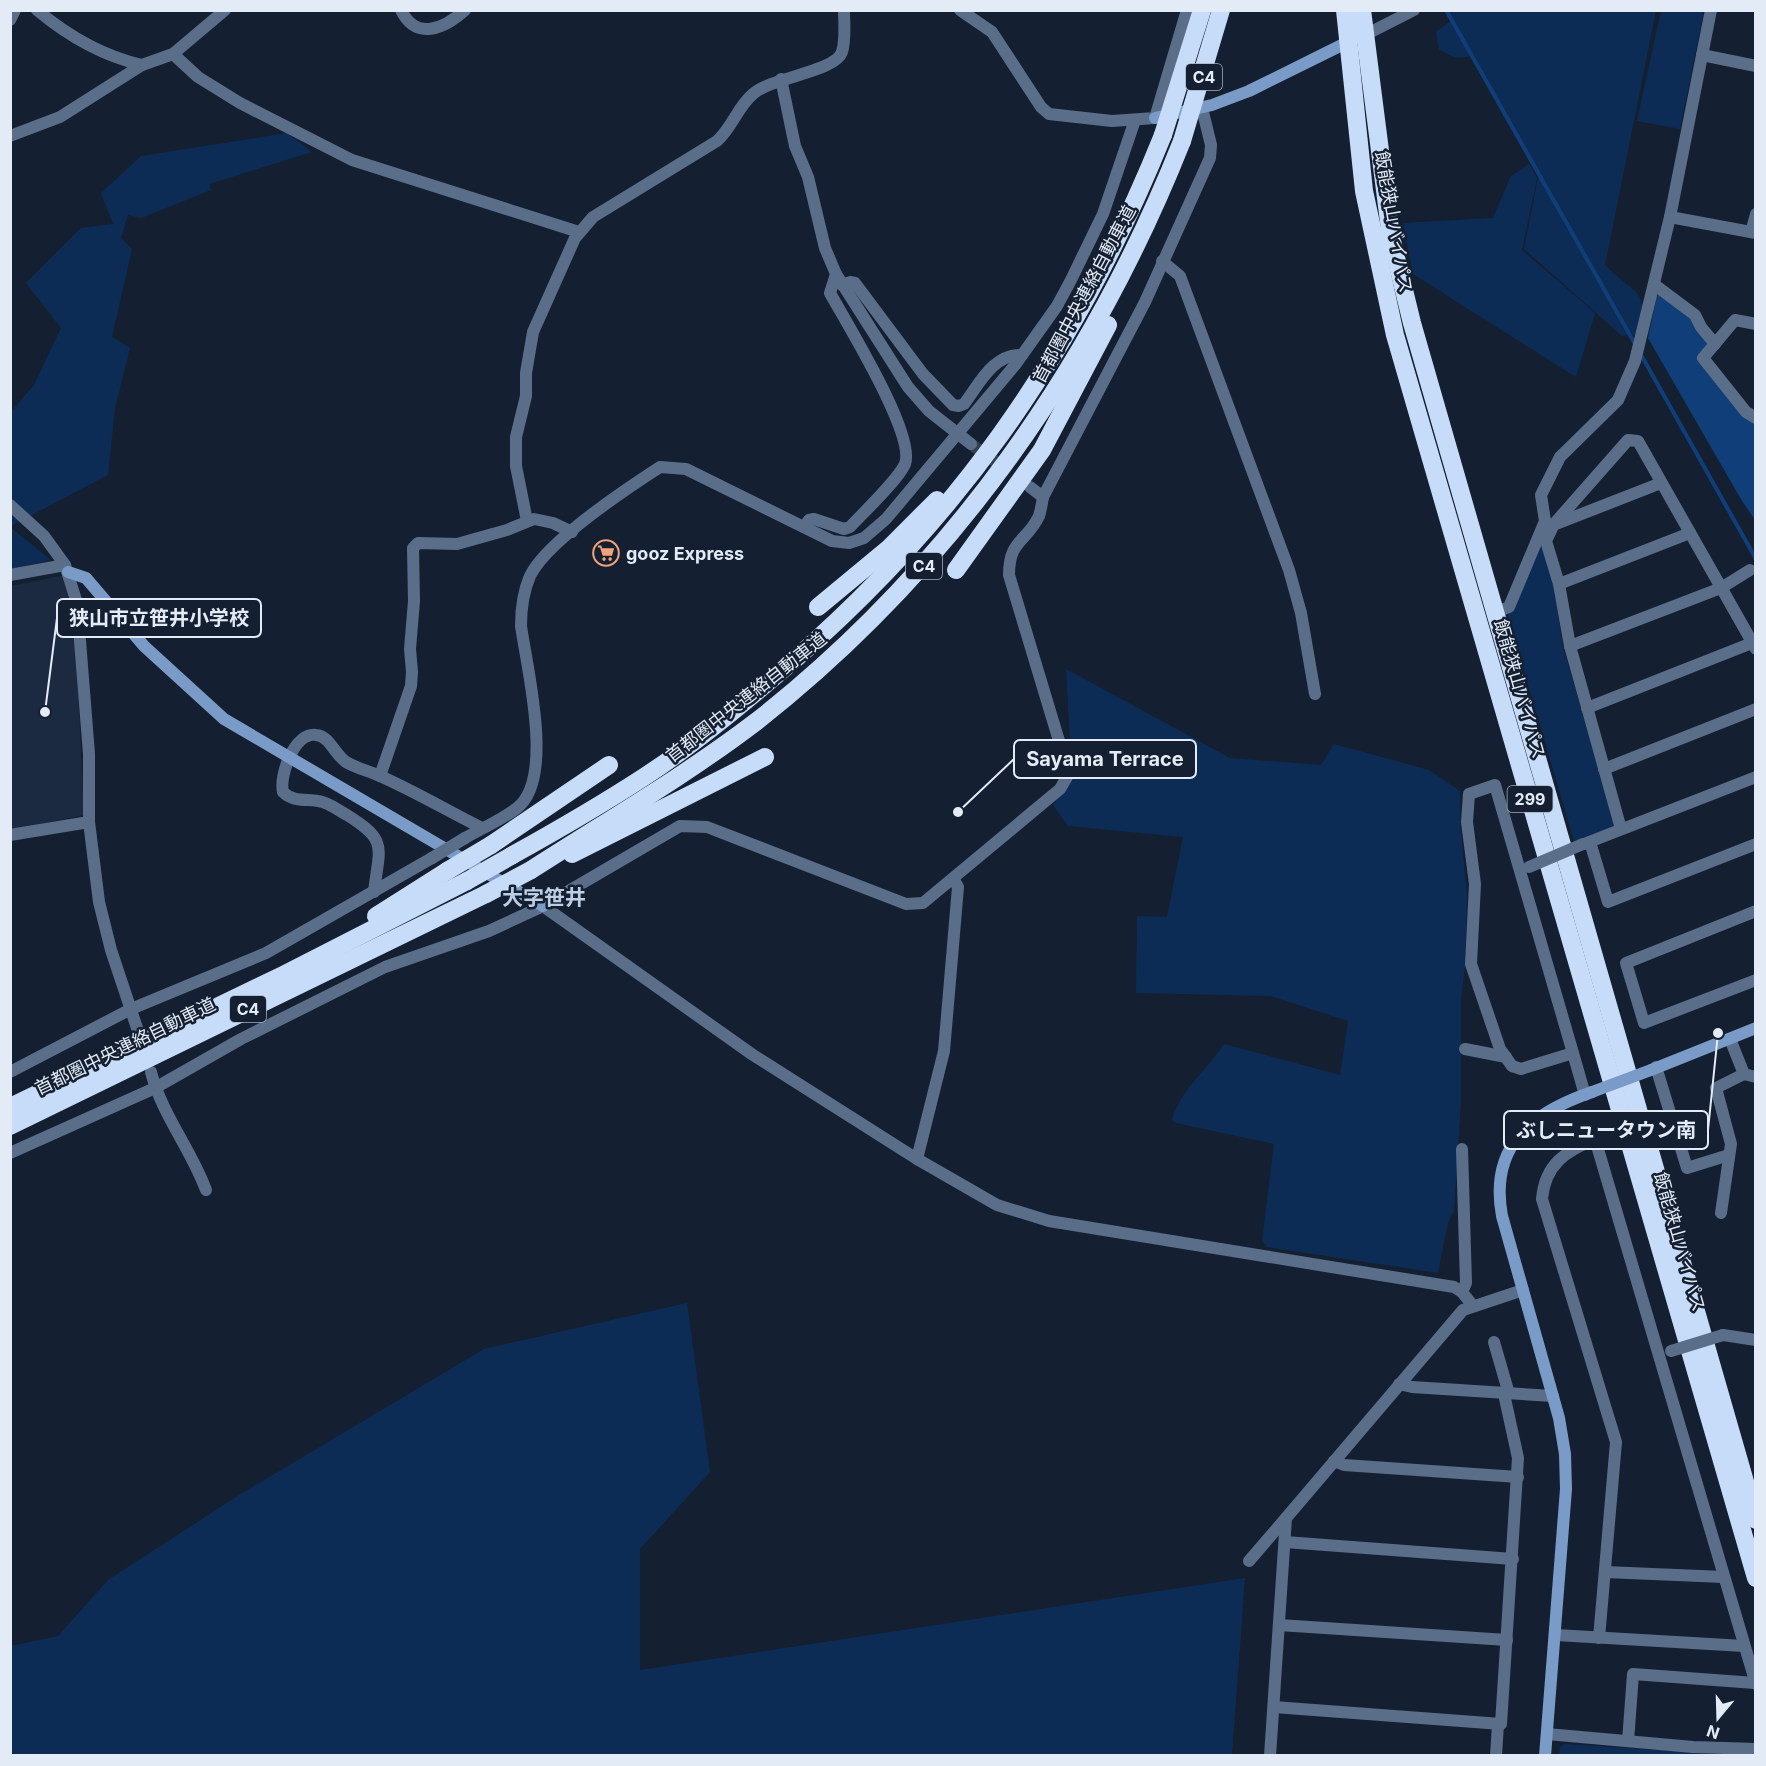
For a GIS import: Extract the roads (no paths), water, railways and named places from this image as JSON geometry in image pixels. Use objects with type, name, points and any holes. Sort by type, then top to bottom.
[{"type":"highway","name":"首都圏中央連絡自動車道","points":[[10,1107],[283,975],[467,881],[511,856],[646,776],[743,704],[829,629],[917,541],[994,444],[1040,378],[1098,278],[1145,178],[1159,126],[1202,10]]},
{"type":"highway","name":"首都圏中央連絡自動車道","points":[[10,1126],[531,870],[668,785],[757,720],[846,644],[927,563],[1011,457],[1052,398],[1108,301],[1165,185],[1182,141],[1221,10]]},
{"type":"highway","name":"飯能狭山バイパス","points":[[1345,10],[1357,38],[1391,237],[1412,323],[1755,1520]]},
{"type":"highway","name":"飯能狭山バイパス","points":[[1362,10],[1357,38],[1364,191],[1395,335],[1755,1578]]},
{"type":"highway","points":[[956,570],[1042,450],[1087,369],[1126,288],[1165,185]]},
{"type":"highway","points":[[818,608],[888,549],[933,506],[1040,378]]},
{"type":"highway","points":[[531,870],[595,844],[765,757]]},
{"type":"highway","points":[[283,975],[491,845],[609,765]]},
{"type":"street","points":[[10,20],[15,10]]},
{"type":"street","points":[[37,10],[85,43],[115,59],[142,65]]},
{"type":"street","points":[[10,136],[60,117],[142,65],[173,54],[209,16],[225,10]]},
{"type":"street","points":[[401,10],[413,28],[425,31],[442,27],[465,10]]},
{"type":"street","points":[[526,521],[516,466],[516,437],[526,396],[526,374],[533,332],[579,232],[593,217],[717,141],[724,135],[751,95],[781,79],[836,63],[842,54],[844,42],[844,10]]},
{"type":"street","points":[[960,10],[992,32],[1041,107],[1049,114],[1112,121],[1135,120],[1159,126],[1249,91],[1414,10]]},
{"type":"street","points":[[1159,126],[1187,10]]},
{"type":"street","points":[[1494,613],[1509,607],[1545,521],[1542,495],[1560,457],[1618,400],[1636,358],[1670,217],[1711,10]]},
{"type":"street","points":[[173,54],[198,78],[240,103],[352,160],[579,232]]},
{"type":"street","points":[[1702,55],[1755,66]]},
{"type":"street","points":[[781,79],[795,146],[808,177],[825,248],[839,280],[908,387],[929,411],[971,444]]},
{"type":"street","points":[[10,1153],[155,1088],[241,1039],[385,967],[489,931],[543,906],[680,826],[707,827],[906,904],[923,903],[954,880],[1060,789],[1067,777],[1066,764],[1010,575],[1009,559],[1016,543],[1039,516],[1043,497],[1145,302],[1210,158],[1211,145],[1202,108]]},
{"type":"street","points":[[10,1072],[131,1009],[235,968],[374,892],[519,808],[537,775],[538,749],[521,626],[521,609],[531,574],[549,549],[660,467],[686,470],[832,541],[849,543],[864,538],[898,505],[1022,355],[1057,306],[1099,224],[1135,120]]},
{"type":"street","points":[[1670,217],[1753,232],[1755,214]]},
{"type":"street","points":[[1162,261],[1180,276],[1289,570],[1301,613],[1315,694]]},
{"type":"street","points":[[839,280],[855,283],[923,374],[953,405],[964,404],[997,361],[1011,354],[1022,355]]},
{"type":"street","points":[[804,527],[814,519],[844,529],[850,528],[903,468],[908,453],[894,413],[830,293],[839,280]]},
{"type":"street","points":[[1655,285],[1695,315],[1701,327],[1715,344]]},
{"type":"street","points":[[1755,324],[1735,320],[1703,358],[1746,412],[1755,418]]},
{"type":"street","points":[[1587,708],[1754,646],[1638,441],[1628,440],[1554,524],[1546,542],[1559,584],[1570,646],[1587,708],[1604,769],[1622,829]]},
{"type":"street","points":[[1554,524],[1661,483]]},
{"type":"street","points":[[1030,487],[1043,497]]},
{"type":"street","points":[[10,505],[44,536],[67,568],[77,603],[89,754],[90,822],[99,902],[137,1028]]},
{"type":"street","points":[[380,776],[412,679],[410,649],[414,601],[413,548],[418,543],[457,544],[507,530],[534,519],[553,523],[572,532]]},
{"type":"street","points":[[1559,584],[1690,533]]},
{"type":"street","points":[[10,575],[67,568],[86,578],[152,654],[224,719],[291,756],[543,906],[753,1055],[917,1159],[997,1205],[1029,1216],[1454,1287],[1462,1292],[1473,1306]]},
{"type":"street","points":[[1570,646],[1721,588],[1750,570]]},
{"type":"street","points":[[1604,769],[1755,709]]},
{"type":"street","points":[[374,892],[379,849],[376,837],[369,829],[330,805],[289,798],[283,792],[281,784],[291,756],[301,740],[310,734],[319,735],[346,762],[380,776],[482,828]]},
{"type":"street","points":[[1525,869],[1755,777]]},
{"type":"street","points":[[1573,1053],[1521,1069],[1512,1066],[1500,1049],[1471,964],[1475,884],[1467,822],[1468,794],[1495,785],[1525,869],[1573,1053],[1588,1093]]},
{"type":"street","points":[[10,835],[90,822]]},
{"type":"street","points":[[1587,843],[1608,902],[1755,844]]},
{"type":"street","points":[[917,1159],[944,1051],[958,887],[954,880]]},
{"type":"street","points":[[1755,911],[1626,963],[1644,1023],[1755,980]]},
{"type":"street","points":[[1545,1755],[1556,1635],[1566,1474],[1563,1435],[1499,1202],[1499,1183],[1504,1162],[1517,1137],[1533,1120],[1588,1093],[1755,1028]]},
{"type":"street","points":[[1720,1213],[1730,1155],[1730,1135],[1716,1088],[1750,1075],[1730,1039]]},
{"type":"street","points":[[1465,1048],[1506,1057]]},
{"type":"street","points":[[1653,1068],[1687,1168],[1730,1155]]},
{"type":"street","points":[[151,1072],[155,1088],[172,1126],[197,1166],[206,1190]]},
{"type":"street","points":[[1599,1638],[1616,1442],[1542,1198],[1544,1185],[1553,1165],[1572,1149],[1595,1139],[1755,1683],[1633,1674],[1628,1741]]},
{"type":"street","points":[[1462,1149],[1466,1283],[1462,1292]]},
{"type":"street","points":[[1249,1561],[1463,1310],[1523,1290]]},
{"type":"street","points":[[1659,1357],[1723,1335],[1755,1340]]},
{"type":"street","points":[[1494,1342],[1518,1458],[1501,1724],[1498,1724],[1496,1755]]},
{"type":"street","points":[[1400,1384],[1412,1387],[1553,1396]]},
{"type":"street","points":[[1334,1461],[1344,1464],[1518,1477]]},
{"type":"street","points":[[1270,1755],[1286,1518]]},
{"type":"street","points":[[1285,1542],[1513,1559]]},
{"type":"street","points":[[1605,1572],[1724,1577]]},
{"type":"street","points":[[1279,1625],[1507,1640]]},
{"type":"street","points":[[1556,1635],[1744,1646]]},
{"type":"street","points":[[1274,1707],[1498,1724]]},
{"type":"street","points":[[1547,1734],[1755,1749]]},
{"type":"waterway","points":[[1446,10],[1635,344]]},
{"type":"waterway","points":[[1640,353],[1756,559]]},
{"type":"tunnel","points":[[971,444],[1026,484]]},
{"type":"place","name":"gooz Express","points":[[606,553]]},
{"type":"place","name":"狭山市立笹井小学校","points":[[45,712]]},
{"type":"place","name":"Sayama Terrace","points":[[958,812]]},
{"type":"place","name":"ぶしニュータウン南","points":[[1718,1033]]},
{"type":"district","name":"大字笹井","points":[[544,897]]}]
